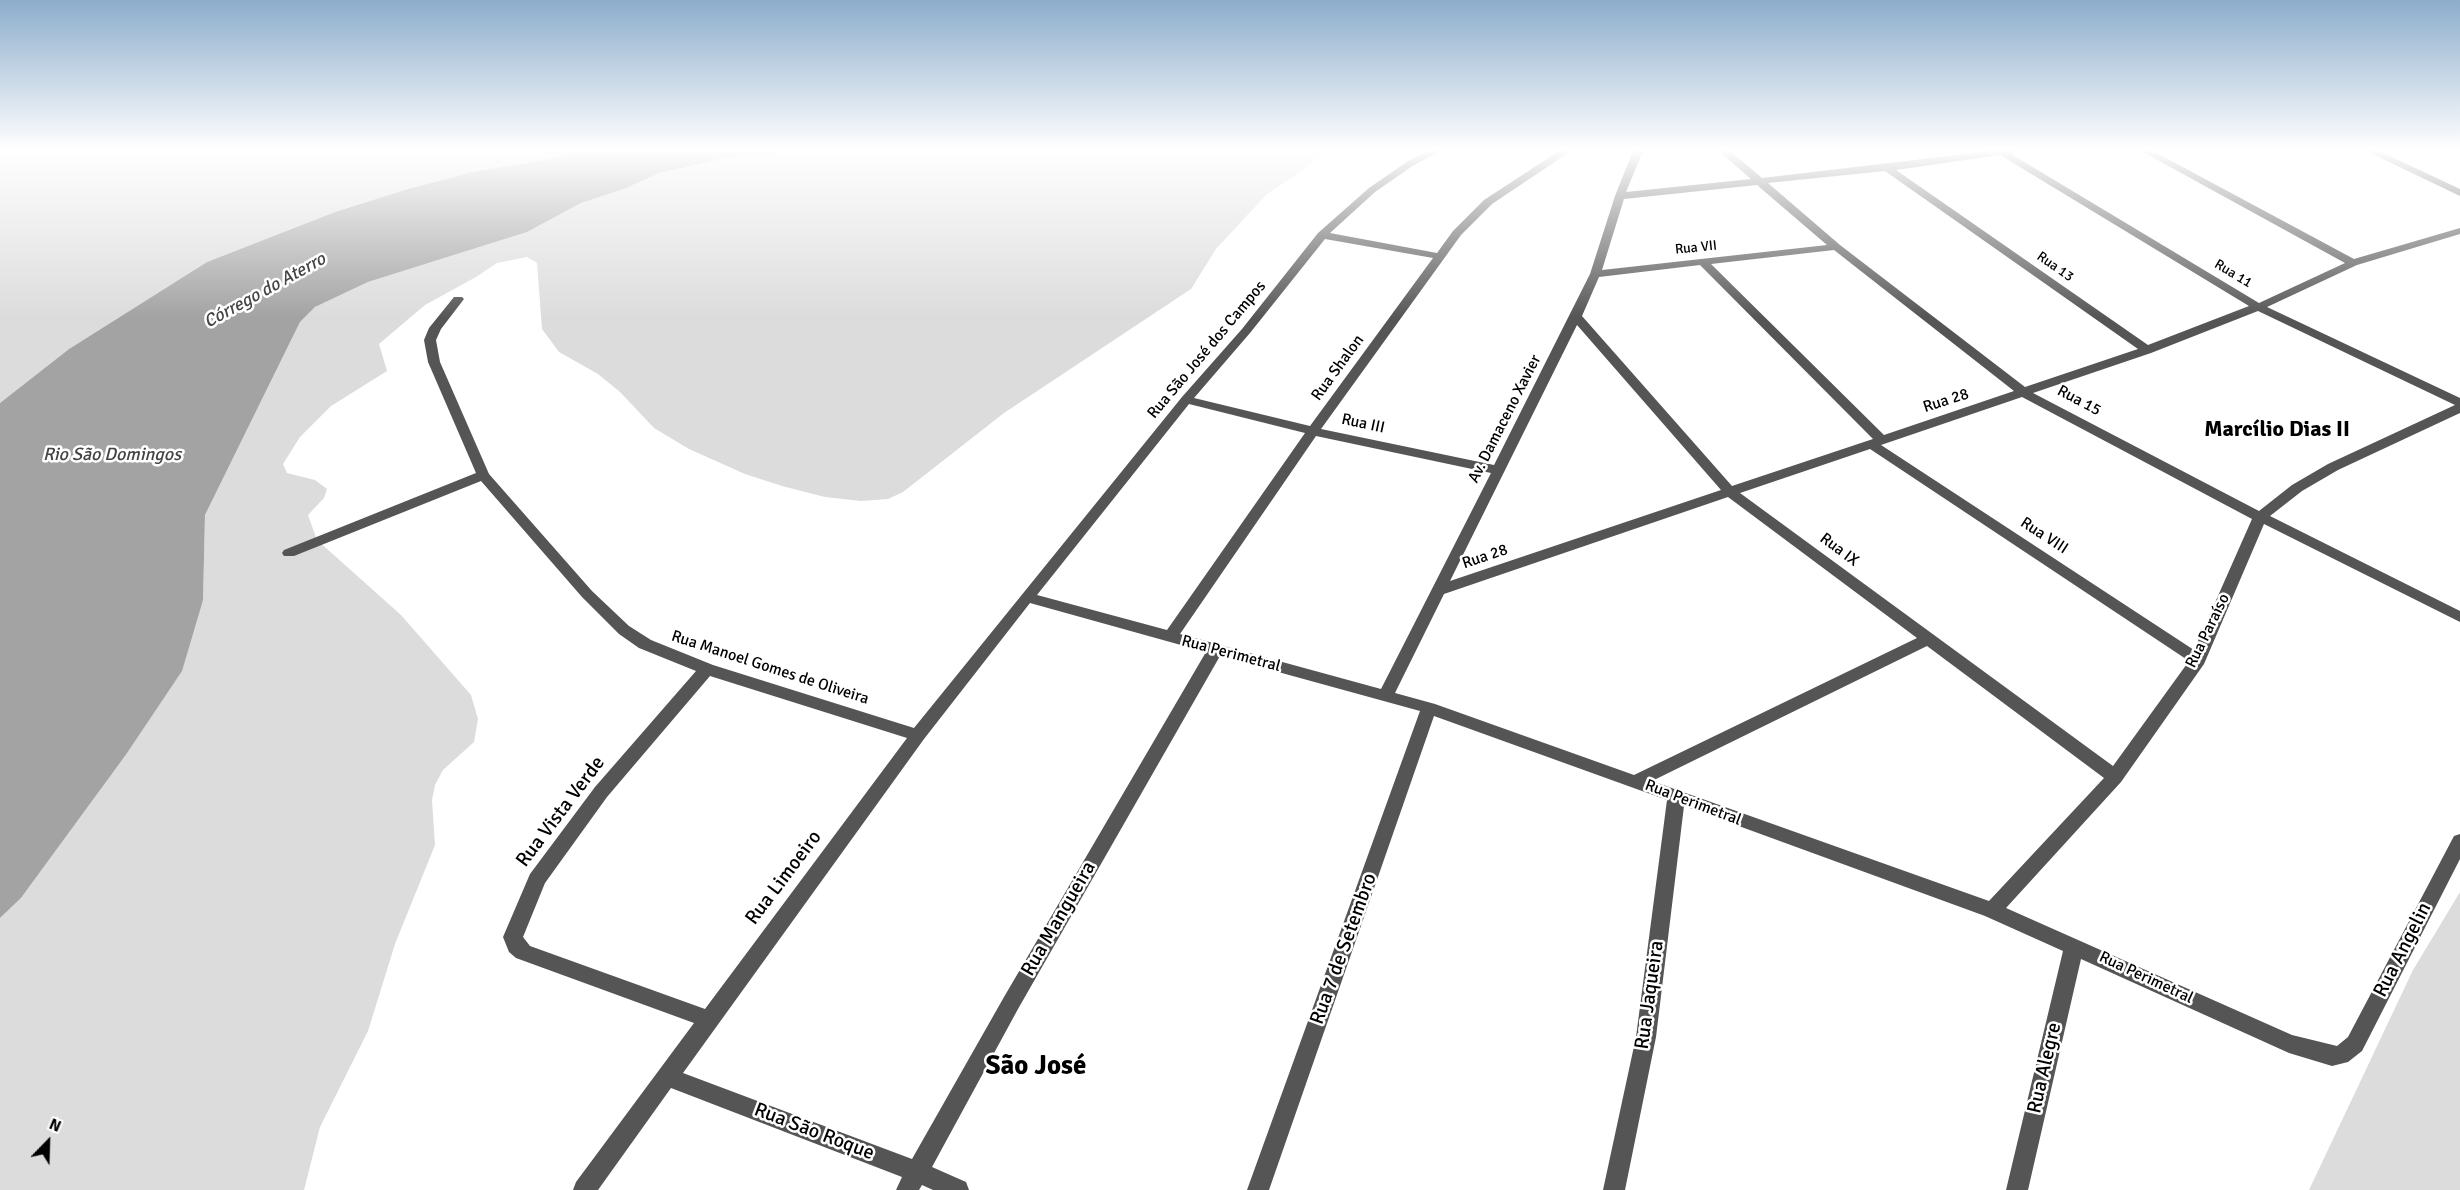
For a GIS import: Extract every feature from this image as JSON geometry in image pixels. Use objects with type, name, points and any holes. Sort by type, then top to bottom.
[{"type":"street","name":"Rua São José dos Campos","points":[[1027,597],[1322,235],[1353,207]]},
{"type":"street","name":"Rua Shalon","points":[[1170,637],[1313,431],[1439,256],[1484,207]]},
{"type":"street","name":"Av. Damaceno Xavier","points":[[1386,695],[1576,316],[1595,274],[1617,207]]},
{"type":"street","name":"Rua 15","points":[[1788,207],[2024,393],[2260,517],[2460,616]]},
{"type":"street","name":"Rua 13","points":[[1942,207],[2147,350]]},
{"type":"street","name":"Rua 11","points":[[2093,207],[2258,307],[2460,406]]},
{"type":"street","points":[[2249,207],[2353,263]]},
{"type":"street","name":"Rua 28","points":[[1437,591],[2147,350],[2258,307],[2353,263],[2460,231]]},
{"type":"street","points":[[1322,235],[1439,256]]},
{"type":"street","name":"Rua VII","points":[[1595,274],[1836,247]]},
{"type":"street","name":"Rua VIII","points":[[1704,263],[1876,441],[2198,660]]},
{"type":"street","name":"Rua Manoel Gomes de Oliveira","points":[[458,299],[435,328],[430,340],[434,362],[483,475],[587,594],[624,630],[645,644],[707,669],[918,735]]},
{"type":"street","name":"Rua IX","points":[[1576,316],[1730,492],[2115,777]]},
{"type":"street","name":"Rua III","points":[[1186,400],[1313,431],[1497,470]]},
{"type":"street","name":"Rua Paraíso","points":[[1992,910],[2115,777],[2198,660],[2260,517],[2297,488],[2333,467],[2460,406]]},
{"type":"street","points":[[289,553],[483,475]]},
{"type":"street","name":"Rua Perimetral","points":[[1027,597],[1429,708],[1992,910],[2074,945],[2289,1044],[2316,1053],[2341,1055]]},
{"type":"street","name":"Rua Limoeiro","points":[[584,1190],[918,735],[1027,597]]},
{"type":"street","points":[[1636,782],[1928,639]]},
{"type":"street","name":"Rua Mangueira","points":[[913,1181],[1011,1003],[1215,650]]},
{"type":"street","name":"Rua Vista Verde","points":[[707,669],[601,792],[537,879],[513,937],[516,946],[523,952],[707,1020]]},
{"type":"street","name":"Rua 7 de Setembro","points":[[1258,1190],[1429,708]]},
{"type":"street","name":"Rua Jaqueira","points":[[1614,1190],[1646,1037],[1677,798]]},
{"type":"street","name":"Rua Angelin","points":[[2341,1055],[2355,1044],[2460,841]]},
{"type":"street","name":"Rua Alegre","points":[[2017,1190],[2074,945]]},
{"type":"street","name":"Rua São Roque","points":[[668,1077],[913,1181],[958,1190]]},
{"type":"shaded area","points":[[0,207],[352,207],[207,262],[69,349],[0,403]]},
{"type":"shaded area","points":[[574,207],[1255,207],[1216,249],[1191,289],[1004,413],[903,492],[888,499],[861,501],[825,497],[782,486],[745,474],[689,449],[654,428],[620,392],[598,374],[559,352],[542,329],[537,263],[527,257],[497,263],[425,305],[379,344],[387,371],[331,406],[300,437],[283,464],[287,473],[315,480],[327,489],[324,498],[308,515],[317,540],[401,615],[471,695],[478,719],[474,742],[443,770],[435,785],[432,800],[435,845],[395,944],[368,1031],[320,1127],[304,1190],[0,1190],[0,918],[21,898],[125,756],[203,600],[205,515],[300,322],[315,307],[368,282],[527,232]]},
{"type":"shaded area","points":[[2460,892],[2460,1190],[2309,1190],[2413,970]]},
{"type":"water","name":"Rio São Domingos","points":[[352,207],[574,207],[527,232],[368,282],[315,307],[300,322],[205,515],[203,600],[182,671],[125,756],[21,898],[0,918],[0,403],[69,349],[207,262]]},
{"type":"district","name":"Marcílio Dias II","points":[[2277,430]]},
{"type":"district","name":"São José","points":[[1036,1067]]},
{"type":"water label","name":"Córrego do Aterro","points":[[265,291]]}]
